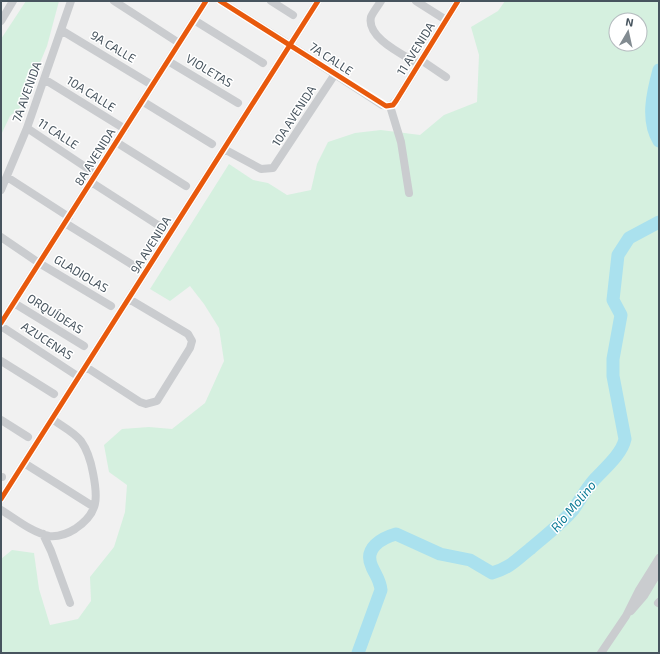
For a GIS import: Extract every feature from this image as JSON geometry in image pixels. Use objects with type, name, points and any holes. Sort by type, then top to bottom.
[{"type":"street","points":[[1,21],[13,1]]},
{"type":"street","name":"7A AVENIDA","points":[[1,190],[27,128],[71,1]]},
{"type":"street","points":[[114,1],[179,43]]},
{"type":"street","name":"8A AVENIDA","points":[[1,325],[38,263],[67,220],[206,1]]},
{"type":"street","name":"7A CALLE","points":[[220,1],[382,105],[390,106]]},
{"type":"street","points":[[271,1],[293,15]]},
{"type":"street","name":"9A AVENIDA","points":[[1,499],[318,1]]},
{"type":"street","points":[[381,1],[372,16],[372,28],[380,40],[446,78]]},
{"type":"street","points":[[416,1],[446,20]]},
{"type":"street","name":"11 AVENIDA","points":[[390,106],[396,102],[458,1]]},
{"type":"street","points":[[194,20],[263,63]]},
{"type":"street","name":"9A CALLE","points":[[61,30],[152,85]]},
{"type":"street","name":"VIOLETAS","points":[[168,60],[238,103]]},
{"type":"street","name":"10A AVENIDA","points":[[224,149],[261,169],[270,170],[276,166],[335,74]]},
{"type":"street","name":"10A CALLE","points":[[44,79],[125,129]]},
{"type":"street","points":[[142,101],[212,144]]},
{"type":"street","points":[[390,106],[400,142],[409,193]]},
{"type":"street","name":"11 CALLE","points":[[27,128],[96,174]]},
{"type":"street","points":[[116,142],[186,186]]},
{"type":"street","points":[[7,177],[136,267]]},
{"type":"street","points":[[91,182],[161,227]]},
{"type":"street","name":"GLADIOLAS","points":[[1,237],[38,263],[111,306]]},
{"type":"street","points":[[86,367],[146,404],[157,401],[190,348],[192,341],[188,334],[129,299]]},
{"type":"street","name":"ORQUÍDEAS","points":[[14,303],[84,346]]},
{"type":"street","name":"AZUCENAS","points":[[1,325],[79,377]]},
{"type":"street","points":[[1,361],[54,394]]},
{"type":"street","points":[[1,510],[43,534],[60,536],[66,534],[83,523],[94,507],[97,497],[91,464],[85,448],[78,438],[52,419]]},
{"type":"street","points":[[1,420],[28,437]]},
{"type":"street","points":[[24,463],[94,507]]},
{"type":"street","points":[[43,534],[51,551],[70,603]]},
{"type":"street","points":[[601,653],[626,616],[639,590],[659,558]]},
{"type":"street","points":[[626,616],[637,605],[659,571]]},
{"type":"green space","points":[[26,1],[59,1],[47,46],[22,106],[10,116],[1,135],[1,39]]},
{"type":"green space","points":[[505,1],[659,1],[659,653],[1,653],[1,559],[12,550],[34,553],[39,589],[50,625],[78,619],[91,601],[90,577],[114,547],[125,512],[127,485],[109,472],[104,445],[122,429],[149,427],[172,429],[205,403],[224,361],[219,328],[204,304],[190,286],[170,301],[150,289],[229,164],[253,180],[268,183],[287,195],[311,190],[317,164],[328,142],[355,133],[381,130],[420,135],[444,115],[477,102],[479,55],[471,27],[498,11]]},
{"type":"waterway","name":"Río Molino","points":[[659,70],[652,106],[653,124],[659,141]]},
{"type":"waterway","name":"Río Molino","points":[[358,653],[381,590],[379,581],[370,560],[372,549],[380,541],[396,534],[440,554],[470,560],[492,573],[498,571],[517,560],[563,521],[573,510],[591,483],[617,456],[625,439],[613,376],[613,359],[621,315],[613,300],[618,255],[629,238],[659,222]]},
{"type":"cycle path","points":[[1,323],[206,1]]},
{"type":"cycle path","points":[[220,1],[386,106],[393,105],[396,101],[458,1]]},
{"type":"cycle path","points":[[1,499],[318,1]]}]
